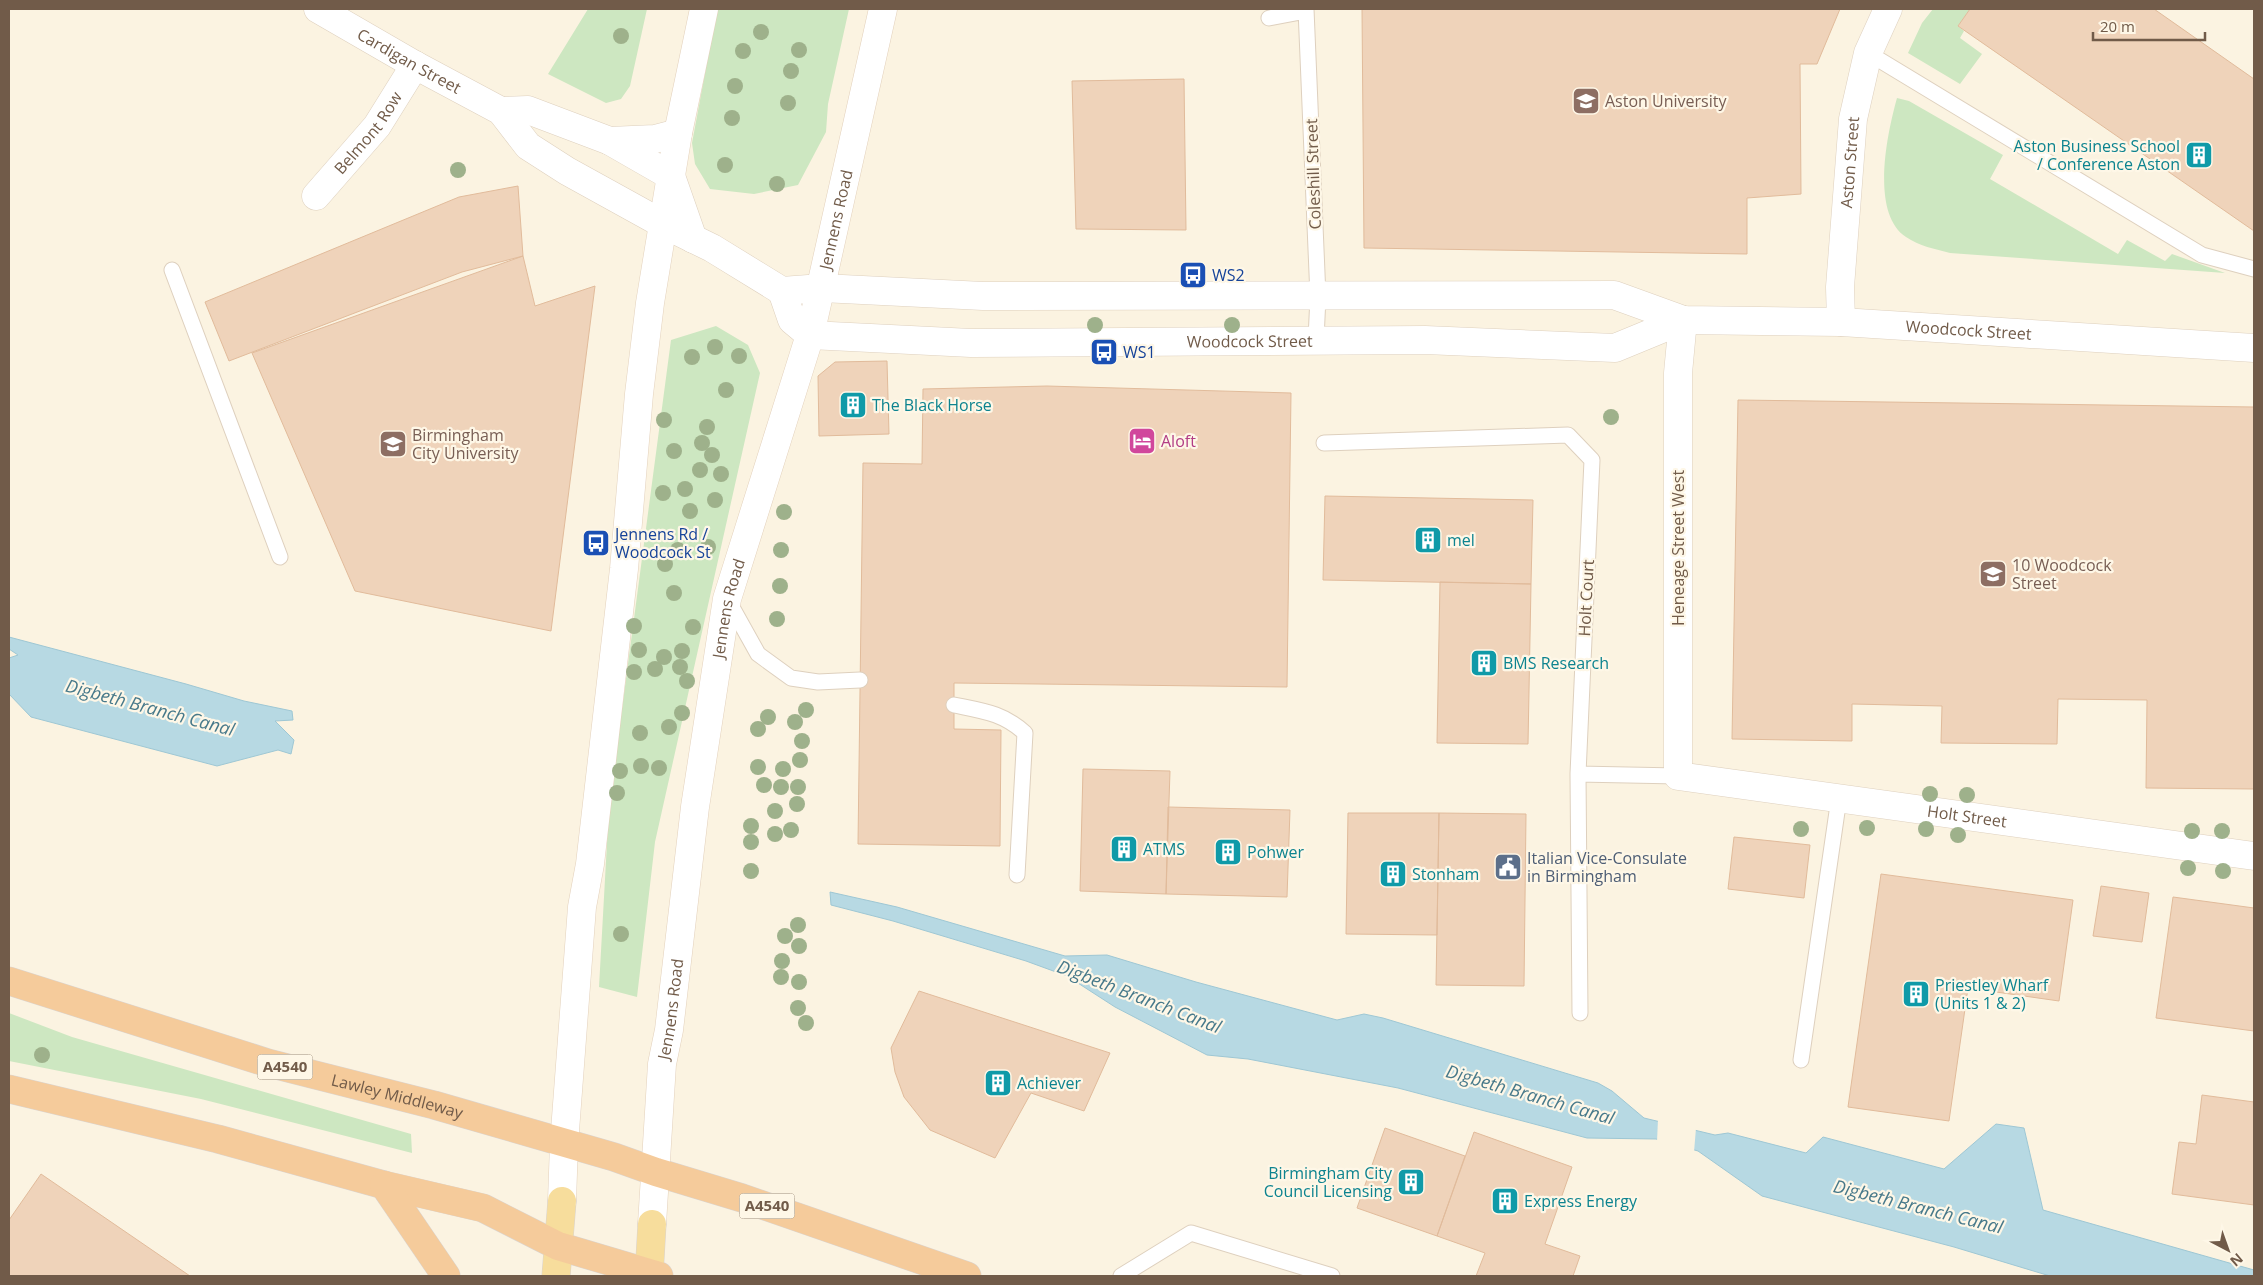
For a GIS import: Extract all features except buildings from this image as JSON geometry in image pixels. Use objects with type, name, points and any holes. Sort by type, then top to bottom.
[{"type":"highway","name":"Lawley Middleway","points":[[9,981],[268,1063],[434,1105],[614,1157],[656,1172]]},
{"type":"highway","points":[[9,1089],[208,1137],[384,1185],[483,1208],[558,1246],[652,1275]]},
{"type":"highway","name":"A4540","points":[[656,1172],[742,1198],[967,1276]]},
{"type":"highway","points":[[384,1185],[446,1276]]},
{"type":"main road","points":[[556,1276],[562,1201]]},
{"type":"main road","points":[[652,1224],[652,1275]]},
{"type":"street","name":"Cardigan Street","points":[[318,9],[352,18],[415,65],[501,111],[528,146],[567,172],[693,239],[782,291]]},
{"type":"street","points":[[562,1201],[564,1144],[582,907],[590,864],[624,569],[639,394],[650,303],[678,133],[704,9]]},
{"type":"street","name":"Jennens Road","points":[[652,1224],[662,1064],[669,1030],[695,807],[727,599],[810,335],[883,9]]},
{"type":"street","name":"Aston Street","points":[[1841,322],[1840,287],[1853,119],[1868,53],[1888,9]]},
{"type":"street","name":"Belmont Row","points":[[316,196],[377,126],[415,65]]},
{"type":"street","points":[[501,111],[528,110],[610,141],[671,176],[693,239]]},
{"type":"street","points":[[610,141],[655,139],[678,133]]},
{"type":"street","name":"Woodcock Street","points":[[782,291],[822,288],[983,296],[1318,297],[1614,295],[1683,320],[1841,322],[2254,348]]},
{"type":"street","points":[[782,291],[792,320],[810,335]]},
{"type":"street","name":"Woodcock Street","points":[[810,335],[971,343],[1316,339],[1425,340],[1615,348],[1683,320]]},
{"type":"street","name":"Heneage Street West","points":[[1678,776],[1678,373],[1683,320]]},
{"type":"street","name":"Holt Street","points":[[1678,776],[2254,856]]},
{"type":"lane","points":[[1269,18],[1306,10]]},
{"type":"lane","name":"Coleshill Street","points":[[1306,10],[1318,297],[1316,339]]},
{"type":"lane","points":[[1868,53],[2202,255],[2254,269]]},
{"type":"lane","points":[[172,270],[280,557]]},
{"type":"lane","name":"Holt Court","points":[[1324,443],[1568,435],[1592,460],[1578,774],[1580,1013]]},
{"type":"lane","points":[[727,599],[758,654],[791,678],[818,682],[860,680]]},
{"type":"lane","points":[[954,705],[995,713],[1012,721],[1025,733],[1017,875]]},
{"type":"lane","points":[[1578,774],[1678,776]]},
{"type":"lane","points":[[1801,1060],[1839,798]]},
{"type":"lane","points":[[1121,1276],[1191,1233],[1332,1276]]},
{"type":"green space","points":[[588,9],[647,9],[630,86],[621,99],[606,103],[548,74]]},
{"type":"green space","points":[[717,9],[849,9],[828,104],[826,132],[798,185],[754,194],[710,189],[695,164],[692,143]]},
{"type":"green space","points":[[1933,9],[1970,9],[1958,26],[1964,31],[1960,38],[1982,54],[1960,84],[1908,53],[1922,23]]},
{"type":"green space","points":[[1897,98],[1909,101],[2003,155],[1990,179],[2118,254],[2127,240],[2165,261],[2172,254],[2225,273],[1950,253],[1916,243],[1906,237],[1895,226],[1888,210],[1885,192],[1886,151]]},
{"type":"green space","points":[[716,326],[748,345],[760,373],[655,842],[637,997],[599,987],[609,807],[671,340]]},
{"type":"green space","points":[[9,1013],[72,1037],[411,1134],[412,1153],[201,1099],[9,1061]]},
{"type":"water","name":"Digbeth Branch Canal","points":[[9,637],[244,701],[292,711],[293,720],[275,721],[294,740],[291,754],[278,750],[217,766],[31,717],[9,694],[9,658],[18,655],[9,649]]},
{"type":"water","name":"Digbeth Branch Canal","points":[[830,892],[897,907],[1065,956],[1107,955],[1196,982],[1337,1020],[1364,1014],[1383,1018],[1598,1083],[1612,1091],[1644,1118],[1715,1135],[1728,1133],[1806,1153],[1823,1137],[1944,1169],[1996,1124],[2024,1128],[2043,1210],[2254,1270],[2254,1276],[2050,1276],[1954,1247],[1762,1196],[1698,1151],[1656,1139],[1587,1138],[1398,1088],[1248,1059],[1207,1055],[1115,1007],[1067,976],[1026,961],[893,921],[831,905]]},
{"type":"pier","points":[[1658,1119],[1696,1128],[1694,1152],[1657,1142]]},
{"type":"place","name":"Aston University","points":[[1586,101]]},
{"type":"place","name":"Aston Business School / Conference Aston","points":[[2199,155]]},
{"type":"place","name":"WS2","points":[[1193,275]]},
{"type":"place","name":"WS1","points":[[1104,352]]},
{"type":"place","name":"The Black Horse","points":[[853,405]]},
{"type":"place","name":"Aloft","points":[[1142,441]]},
{"type":"place","name":"Birmingham City University","points":[[393,444]]},
{"type":"place","name":"mel","points":[[1428,540]]},
{"type":"place","name":"Jennens Rd / Woodcock St","points":[[596,543]]},
{"type":"place","name":"10 Woodcock Street","points":[[1993,574]]},
{"type":"place","name":"BMS Research","points":[[1484,663]]},
{"type":"place","name":"ATMS","points":[[1124,849]]},
{"type":"place","name":"Pohwer","points":[[1228,852]]},
{"type":"place","name":"Italian Vice-Consulate in Birmingham","points":[[1508,867]]},
{"type":"place","name":"Stonham","points":[[1393,874]]},
{"type":"place","name":"Priestley Wharf (Units 1 & 2)","points":[[1916,994]]},
{"type":"place","name":"Achiever","points":[[998,1083]]},
{"type":"place","name":"Birmingham City Council Licensing","points":[[1411,1182]]},
{"type":"place","name":"Express Energy","points":[[1505,1201]]}]
